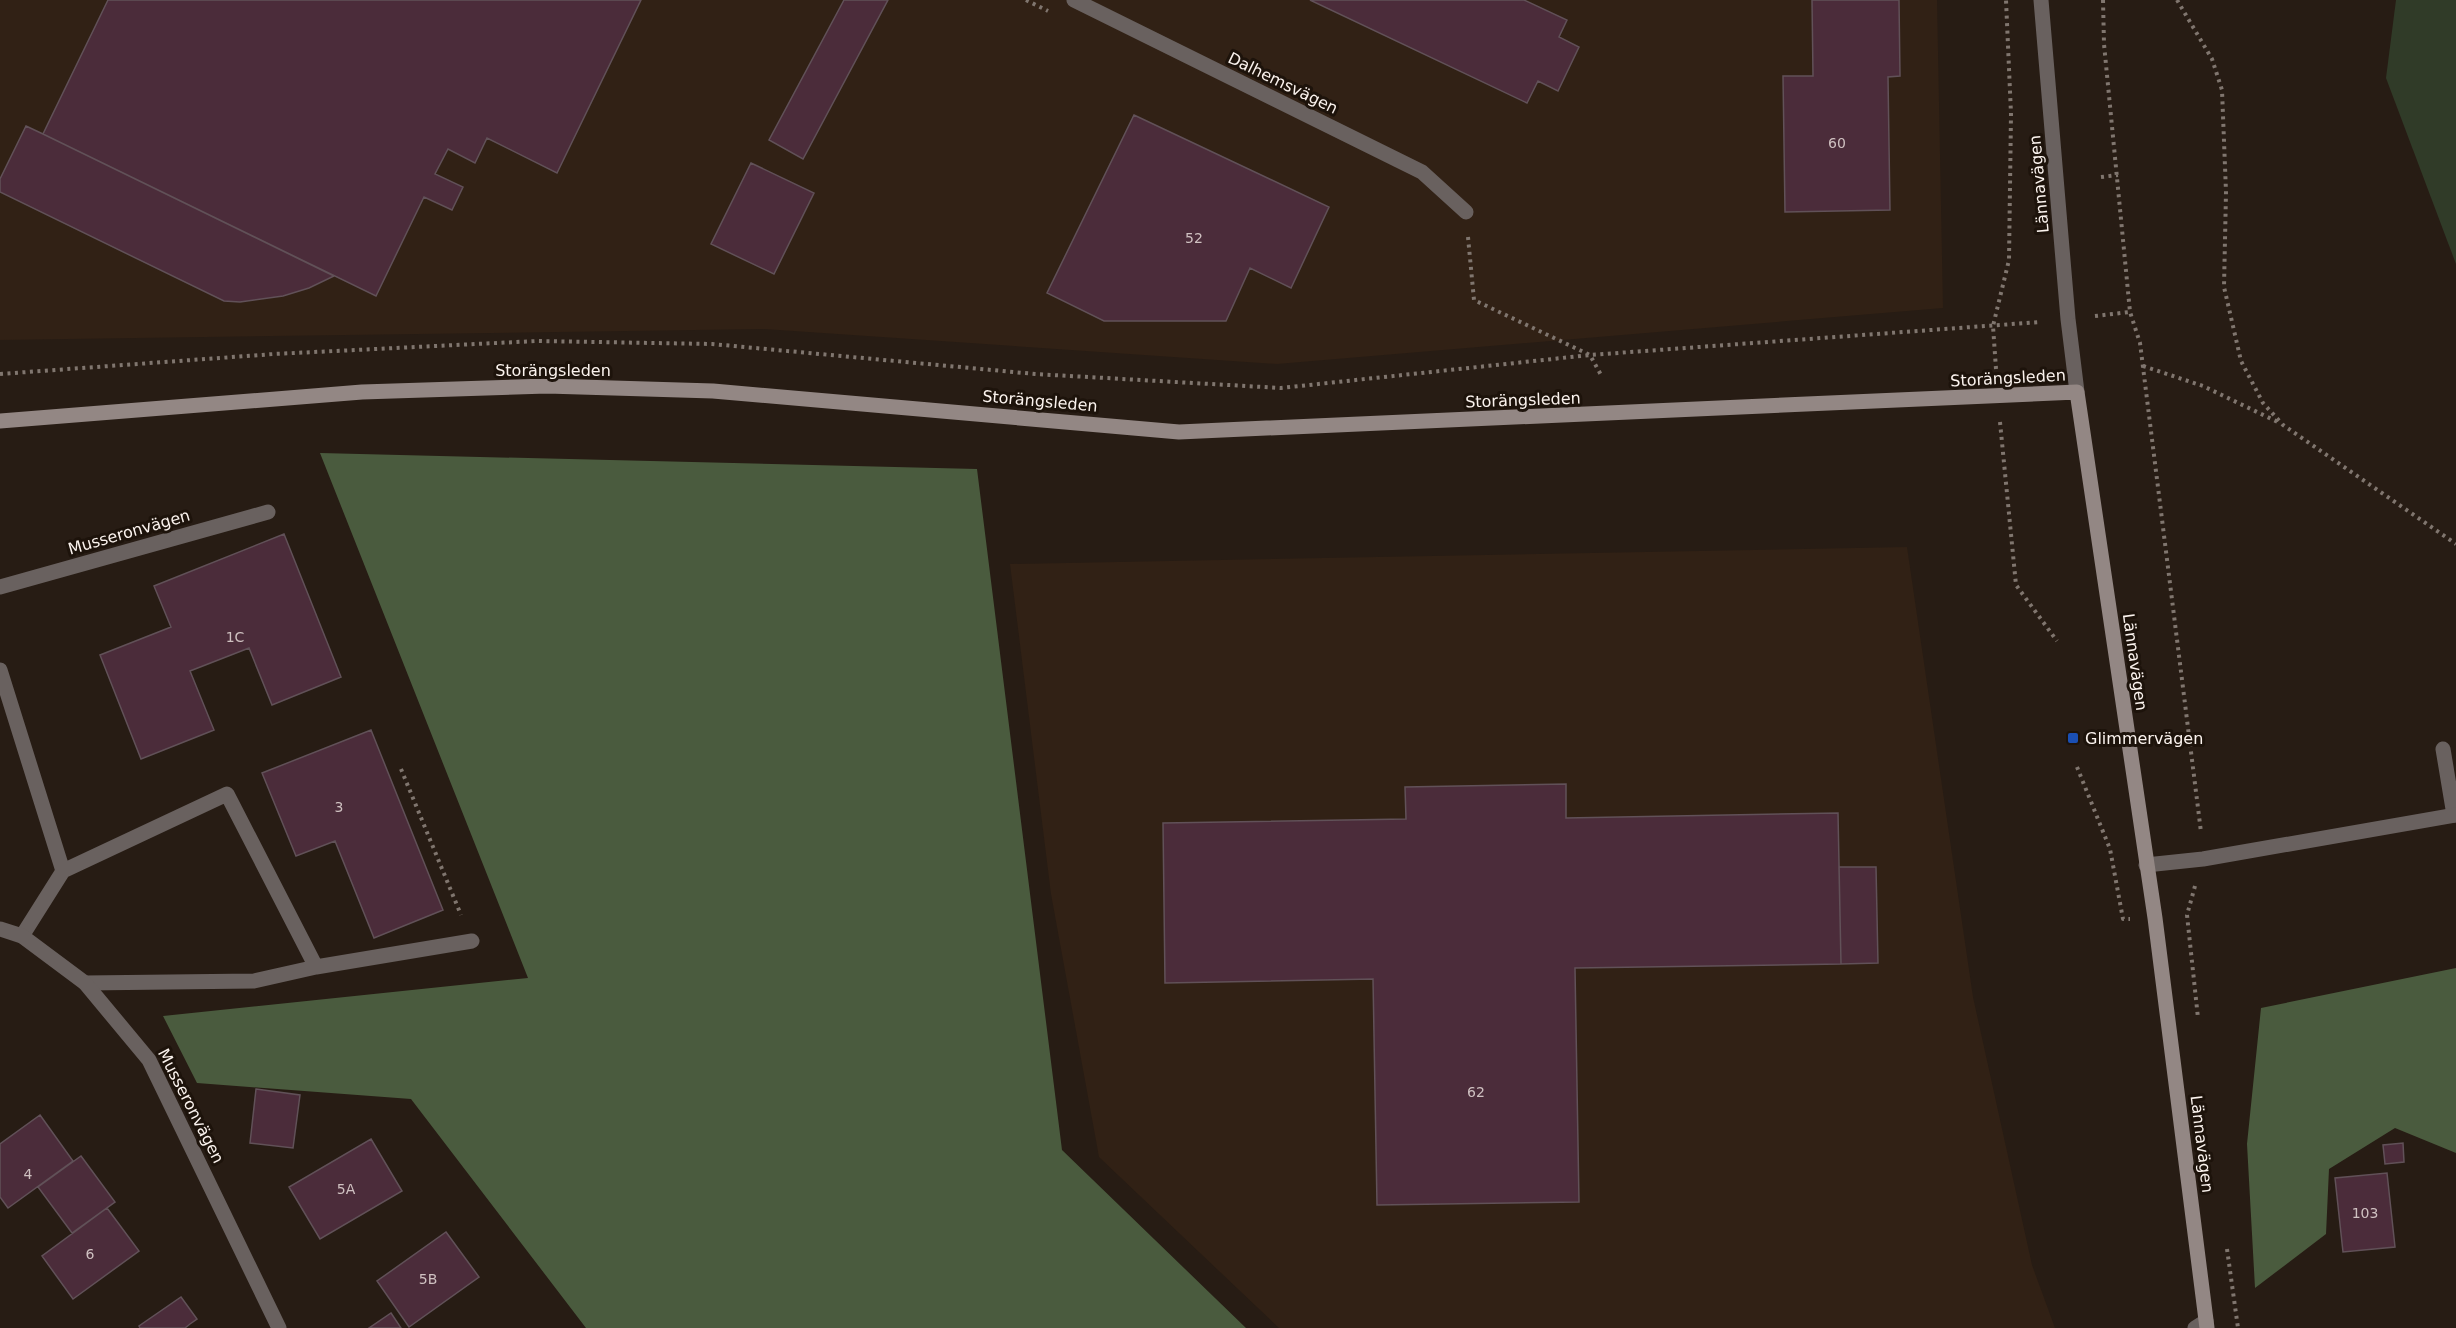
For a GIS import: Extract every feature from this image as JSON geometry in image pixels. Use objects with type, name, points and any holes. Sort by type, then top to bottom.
[{"type":"main road","name":"Storängsleden","points":[[0,421],[362,392],[547,386],[713,391],[1179,432],[2077,392]]},
{"type":"main road","name":"Lännavägen","points":[[2077,392],[2146,865],[2203,1326]]},
{"type":"street","name":"Dalhemsvägen","points":[[1074,0],[1422,172],[1466,212]]},
{"type":"street","name":"Lännavägen","points":[[2041,0],[2069,331],[2077,392]]},
{"type":"street","name":"Musseronvägen","points":[[0,587],[268,512]]},
{"type":"street","points":[[0,670],[63,871]]},
{"type":"street","points":[[2146,865],[2203,859],[2455,815],[2443,749]]},
{"type":"street","points":[[22,936],[63,871],[227,794],[316,967]]},
{"type":"street","name":"Musseronvägen","points":[[0,929],[22,936],[85,983],[149,1060],[279,1328]]},
{"type":"street","points":[[85,983],[254,981],[316,967],[472,940]]},
{"type":"path","points":[[0,374],[274,354],[537,341],[712,344],[1035,374],[1281,388],[1590,355],[1993,326],[2009,260],[2011,114],[2006,0]]},
{"type":"path","points":[[2103,0],[2104,44],[2130,312],[2140,344],[2199,798],[2203,859],[2187,915],[2199,1029]]},
{"type":"path","points":[[2177,0],[2212,58],[2222,90],[2226,192],[2224,287],[2241,361],[2263,403],[2283,425]]},
{"type":"path","points":[[2102,177],[2118,175]]},
{"type":"path","points":[[1466,212],[1474,300],[1590,355],[1601,375]]},
{"type":"path","points":[[2143,366],[2203,386],[2283,425],[2456,544]]},
{"type":"path","points":[[2002,452],[2016,585],[2057,641]]},
{"type":"path","points":[[401,769],[472,940]]},
{"type":"path","points":[[2227,1248],[2238,1328]]},
{"type":"shaded area","points":[[0,0],[1937,0],[1943,308],[1277,364],[764,329],[0,340]]},
{"type":"shaded area","points":[[1907,547],[1973,997],[2032,1265],[2055,1328],[1279,1328],[1099,1157],[1051,894],[1010,564]]},
{"type":"green space","points":[[2396,0],[2456,0],[2456,264],[2386,78]]},
{"type":"green space","points":[[320,453],[977,469],[1062,1150],[1246,1328],[586,1328],[411,1099],[197,1083],[163,1016],[528,978]]},
{"type":"green space","points":[[2456,968],[2456,1153],[2395,1128],[2329,1169],[2326,1234],[2255,1288],[2247,1144],[2261,1008]]},
{"type":"building","points":[[108,0],[641,0],[557,173],[487,138],[475,163],[448,149],[435,174],[463,187],[452,210],[424,197],[376,296],[43,134]]},
{"type":"building","points":[[844,0],[888,0],[803,159],[769,140]]},
{"type":"building","points":[[1310,0],[1524,0],[1567,20],[1559,37],[1579,47],[1558,91],[1538,81],[1527,103]]},
{"type":"building","points":[[1812,0],[1899,0],[1900,76],[1888,77],[1890,210],[1785,212],[1783,76],[1813,76]]},
{"type":"building","points":[[1134,115],[1329,207],[1291,288],[1250,268],[1226,321],[1104,321],[1047,293]]},
{"type":"building","points":[[26,126],[334,276],[309,288],[283,296],[240,302],[224,301],[0,192],[0,179]]},
{"type":"building","points":[[751,163],[814,193],[774,274],[711,244]]},
{"type":"building","points":[[284,534],[341,677],[272,705],[249,648],[190,671],[214,730],[141,759],[100,655],[171,627],[154,586]]},
{"type":"building","points":[[371,730],[443,910],[374,938],[335,841],[296,856],[262,773]]},
{"type":"building","points":[[1566,784],[1566,818],[1838,813],[1841,964],[1575,968],[1579,1202],[1377,1205],[1373,979],[1165,983],[1163,823],[1406,819],[1405,787]]},
{"type":"building","points":[[1839,867],[1876,867],[1878,963],[1841,964]]},
{"type":"building","points":[[256,1089],[300,1095],[293,1148],[250,1143]]},
{"type":"building","points":[[40,1115],[73,1161],[8,1208],[0,1197],[0,1144]]},
{"type":"building","points":[[371,1139],[402,1191],[320,1239],[289,1187]]},
{"type":"building","points":[[2403,1143],[2404,1162],[2385,1164],[2383,1145]]},
{"type":"building","points":[[81,1156],[115,1202],[72,1233],[38,1187]]},
{"type":"building","points":[[2387,1173],[2395,1247],[2343,1252],[2335,1178]]},
{"type":"building","points":[[107,1208],[139,1251],[73,1299],[42,1256]]},
{"type":"building","points":[[446,1232],[479,1277],[409,1327],[377,1281]]},
{"type":"building","points":[[181,1297],[197,1319],[185,1328],[140,1328],[139,1326]]},
{"type":"building","points":[[391,1313],[401,1328],[369,1328]]},
{"type":"place","name":"Glimmervägen","points":[[2073,738]]}]
